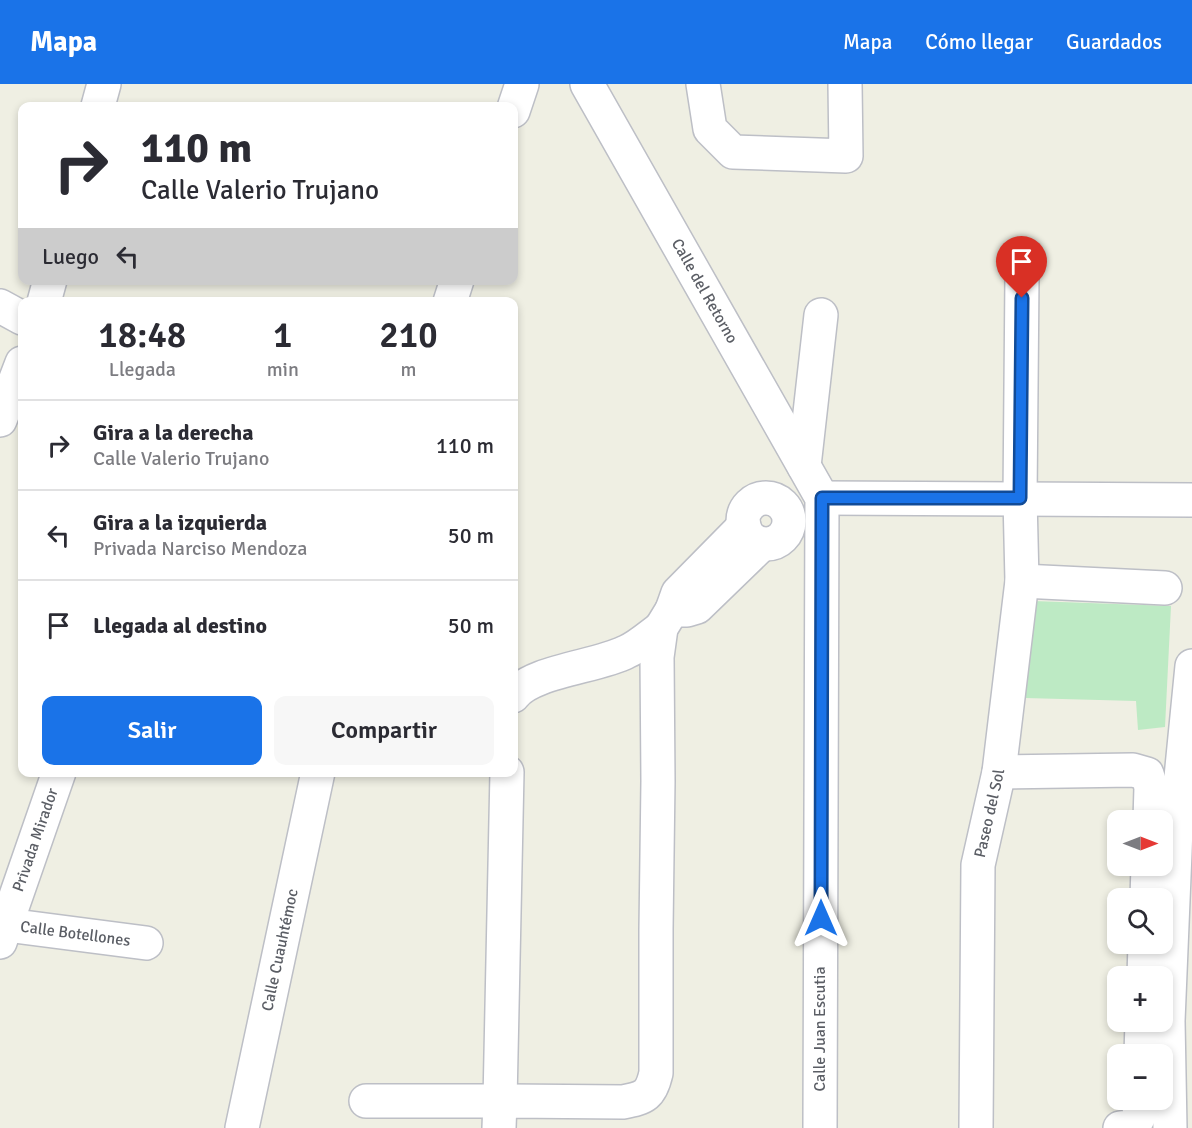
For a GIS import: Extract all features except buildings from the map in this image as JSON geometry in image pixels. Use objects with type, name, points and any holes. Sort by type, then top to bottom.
[{"type":"street","points":[[99,102],[104,84]]},
{"type":"street","points":[[516,102],[522,84]]},
{"type":"street","name":"Calle del Retorno","points":[[587,84],[814,483]]},
{"type":"street","points":[[703,84],[710,129],[733,152],[846,156],[845,84]]},
{"type":"street","name":"Paseo del Sol","points":[[976,1128],[978,865],[999,772],[1022,581],[1020,498],[1022,276]]},
{"type":"street","points":[[0,306],[18,316]]},
{"type":"street","name":"Calle Juan Escutia","points":[[820,1128],[814,483],[821,315]]},
{"type":"street","points":[[0,420],[18,373]]},
{"type":"street","points":[[366,1101],[499,1115],[623,1102],[640,1099],[652,1089],[656,1073],[657,657],[666,619],[678,593],[753,535],[744,516],[747,508],[753,502],[771,499],[779,502],[785,508],[814,483],[1020,498],[1192,500]]},
{"type":"street","points":[[1022,581],[1165,588]]},
{"type":"street","points":[[518,689],[534,680],[626,652],[666,619]]},
{"type":"street","points":[[1173,854],[1189,717],[1192,666]]},
{"type":"street","points":[[999,772],[1133,770],[1147,774],[1151,787],[1150,810]]},
{"type":"street","name":"Privada Mirador","points":[[2,930],[57,777]]},
{"type":"street","name":"Calle Cuauhtémoc","points":[[242,1128],[317,777]]},
{"type":"street","points":[[499,1115],[507,777]]},
{"type":"street","points":[[1156,888],[1167,876]]},
{"type":"street","points":[[1169,966],[1171,876]]},
{"type":"street","name":"Calle Botellones","points":[[2,930],[146,943]]},
{"type":"street","points":[[1149,1044],[1160,1032]]},
{"type":"street","points":[[1168,1032],[1170,1128]]},
{"type":"street","points":[[1120,1128],[1134,1126],[1139,1110]]},
{"type":"green space","points":[[1033,601],[1171,606],[1165,727],[1138,730],[1136,701],[1025,698]]},
{"type":"route","points":[[821,918],[822,498],[1020,498],[1022,298]]}]
